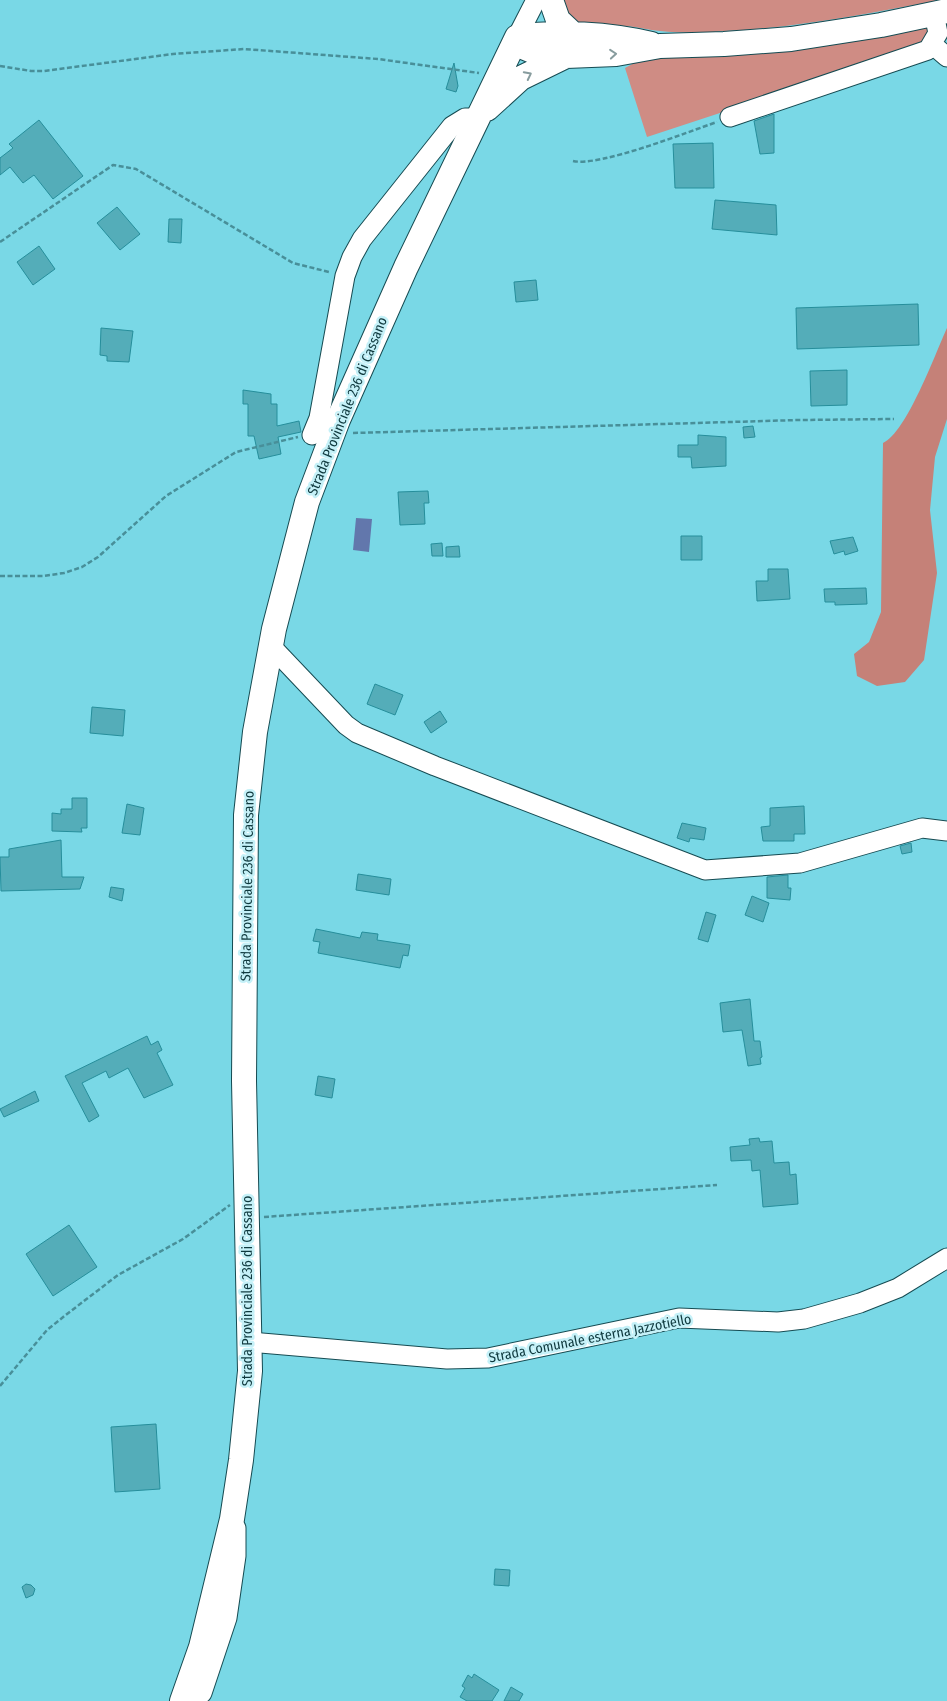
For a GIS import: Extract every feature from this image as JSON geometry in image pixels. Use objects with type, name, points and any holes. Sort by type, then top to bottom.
[{"type":"main road","points":[[551,0],[570,46]]},
{"type":"main road","points":[[478,118],[521,78],[570,46],[620,37],[660,46],[790,39],[881,25],[941,12]]},
{"type":"main road","points":[[517,37],[544,33],[570,46]]},
{"type":"main road","name":"Strada Provinciale 236 di Cassano","points":[[189,1699],[232,1520],[242,1450],[250,1371],[244,1081],[246,815],[255,732],[271,646],[307,502],[335,428],[406,267],[517,37]]},
{"type":"street","name":"Strada Provinciale 236 di Cassano","points":[[517,37],[536,0]]},
{"type":"street","points":[[730,117],[916,55],[940,51],[938,33],[941,12]]},
{"type":"street","points":[[312,434],[319,418],[345,276],[352,257],[362,239],[452,126],[464,118],[478,118]]},
{"type":"street","points":[[271,646],[346,725],[357,733],[435,766],[706,870],[800,863],[922,828],[947,831]]},
{"type":"street","name":"Strada Comunale esterna Jazzotiello","points":[[250,1342],[447,1359],[488,1358],[679,1318],[778,1322],[804,1319],[860,1303],[898,1288],[947,1258]]},
{"type":"path","points":[[0,66],[44,71],[172,54],[244,49],[378,59],[452,68],[498,77]]},
{"type":"path","points":[[573,161],[580,163],[613,156],[730,117]]},
{"type":"path","points":[[0,242],[113,165],[136,169],[293,263],[345,276]]},
{"type":"path","points":[[335,428],[349,433],[894,419]]},
{"type":"path","points":[[0,576],[42,576],[64,573],[82,567],[98,557],[166,496],[236,452],[279,440],[312,434]]},
{"type":"path","points":[[248,1218],[717,1185]]},
{"type":"path","points":[[0,1386],[47,1330],[67,1314],[118,1275],[183,1239],[247,1192]]},
{"type":"shaded area","points":[[558,0],[935,1],[804,24],[708,32],[676,32],[626,26],[586,25],[570,18]]},
{"type":"shaded area","points":[[925,24],[930,29],[925,39],[912,50],[647,137],[625,68],[643,58]]},
{"type":"shaded area","points":[[947,328],[947,419],[935,457],[930,510],[937,573],[924,660],[905,682],[877,686],[857,676],[854,654],[869,642],[881,612],[883,443],[892,436],[911,409]]},
{"type":"water","points":[[356,518],[372,519],[369,552],[353,550]]},
{"type":"building","points":[[454,63],[458,86],[456,92],[446,89]]},
{"type":"building","points":[[774,114],[774,153],[760,154],[754,121]]},
{"type":"building","points":[[39,120],[83,176],[53,199],[34,175],[23,183],[10,167],[0,175],[0,158],[13,148],[9,144]]},
{"type":"building","points":[[713,143],[714,188],[675,188],[673,144]]},
{"type":"building","points":[[715,200],[776,205],[777,235],[712,229]]},
{"type":"building","points":[[117,207],[140,234],[120,250],[97,223]]},
{"type":"building","points":[[169,219],[182,219],[181,243],[168,242]]},
{"type":"building","points":[[39,246],[55,269],[33,285],[17,262]]},
{"type":"building","points":[[536,280],[538,300],[516,302],[514,282]]},
{"type":"building","points":[[918,304],[919,345],[797,349],[796,308]]},
{"type":"building","points":[[101,328],[133,331],[129,362],[107,361],[107,356],[100,355]]},
{"type":"building","points":[[847,370],[847,405],[811,406],[810,371]]},
{"type":"building","points":[[243,390],[271,394],[271,404],[277,404],[277,426],[299,421],[301,432],[278,437],[281,454],[259,459],[254,436],[248,436],[248,404],[243,404]]},
{"type":"building","points":[[753,426],[755,437],[744,438],[743,427]]},
{"type":"building","points":[[698,435],[726,437],[726,466],[692,468],[691,457],[678,457],[678,445],[698,445]]},
{"type":"building","points":[[428,491],[429,503],[424,503],[425,524],[400,525],[398,492]]},
{"type":"building","points":[[681,536],[702,536],[702,560],[681,560]]},
{"type":"building","points":[[853,537],[858,551],[845,555],[844,551],[834,554],[830,541]]},
{"type":"building","points":[[442,543],[443,556],[432,556],[431,544]]},
{"type":"building","points":[[459,546],[460,557],[446,557],[446,547]]},
{"type":"building","points":[[768,569],[788,569],[790,599],[757,601],[756,581],[768,581]]},
{"type":"building","points":[[866,588],[867,604],[835,605],[835,602],[825,602],[824,589]]},
{"type":"building","points":[[375,684],[403,695],[395,715],[367,704]]},
{"type":"building","points":[[92,707],[125,710],[123,736],[90,733]]},
{"type":"building","points":[[440,711],[447,722],[431,733],[424,722]]},
{"type":"building","points":[[72,798],[87,798],[87,828],[81,828],[82,832],[52,831],[52,813],[61,814],[61,809],[72,809]]},
{"type":"building","points":[[127,804],[144,808],[140,835],[122,833]]},
{"type":"building","points":[[804,806],[805,834],[794,834],[794,841],[763,841],[761,827],[770,826],[770,808]]},
{"type":"building","points":[[682,823],[706,828],[704,840],[690,838],[689,842],[677,838]]},
{"type":"building","points":[[61,840],[62,877],[84,877],[80,889],[1,891],[0,857],[9,857],[9,849]]},
{"type":"building","points":[[911,843],[912,852],[902,854],[900,846]]},
{"type":"building","points":[[358,874],[391,879],[389,895],[356,890]]},
{"type":"building","points":[[788,875],[788,888],[791,888],[790,900],[767,898],[767,877]]},
{"type":"building","points":[[111,887],[124,889],[122,901],[109,897]]},
{"type":"building","points":[[752,896],[769,903],[763,922],[745,915]]},
{"type":"building","points":[[706,912],[716,915],[708,942],[698,939]]},
{"type":"building","points":[[316,929],[360,938],[362,932],[378,934],[377,940],[410,945],[408,956],[403,955],[400,968],[318,953],[320,942],[313,941]]},
{"type":"building","points":[[750,999],[754,1041],[760,1041],[762,1057],[760,1058],[761,1064],[748,1066],[742,1030],[723,1032],[720,1003]]},
{"type":"building","points":[[147,1036],[151,1045],[158,1041],[162,1050],[157,1053],[173,1085],[144,1098],[128,1068],[109,1078],[106,1071],[82,1083],[99,1116],[89,1122],[65,1076]]},
{"type":"building","points":[[318,1076],[335,1079],[332,1098],[315,1095]]},
{"type":"building","points":[[35,1091],[39,1101],[4,1117],[0,1109]]},
{"type":"building","points":[[759,1138],[760,1142],[772,1141],[774,1163],[789,1162],[790,1175],[796,1174],[798,1204],[763,1207],[760,1170],[752,1171],[751,1160],[731,1161],[730,1147],[750,1145],[749,1139]]},
{"type":"building","points":[[69,1225],[97,1267],[53,1296],[26,1254]]},
{"type":"building","points":[[156,1424],[160,1489],[115,1492],[111,1427]]},
{"type":"building","points":[[495,1569],[510,1570],[509,1586],[494,1585]]},
{"type":"building","points":[[26,1584],[31,1585],[35,1589],[33,1595],[26,1598],[22,1587]]},
{"type":"building","points":[[474,1674],[499,1690],[492,1701],[467,1701],[460,1697],[465,1688],[462,1686],[468,1675],[472,1678]]},
{"type":"building","points":[[511,1687],[523,1694],[519,1701],[504,1701]]}]
